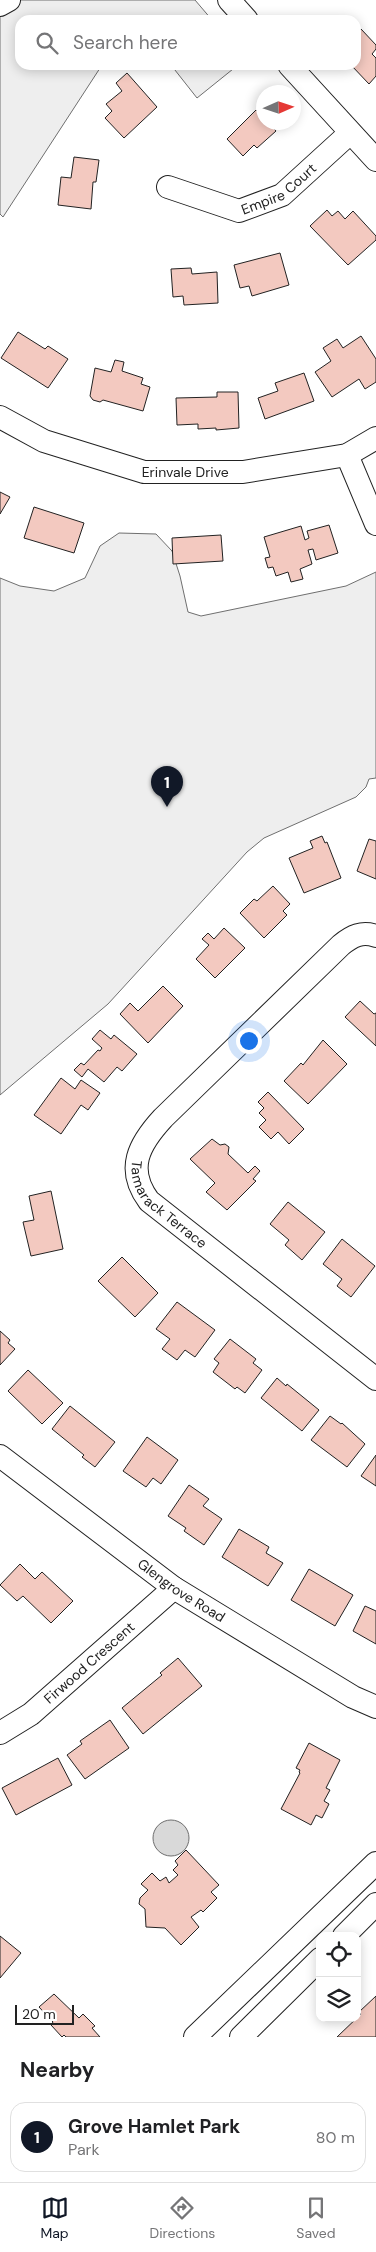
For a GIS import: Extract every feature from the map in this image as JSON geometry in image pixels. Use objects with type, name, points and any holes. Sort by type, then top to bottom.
[{"type":"street","points":[[0,5],[9,0]]},
{"type":"street","points":[[229,0],[243,15]]},
{"type":"street","points":[[293,70],[376,160]]},
{"type":"street","name":"Empire Court","points":[[168,187],[239,211],[282,195],[350,133]]},
{"type":"street","name":"Erinvale Drive","points":[[0,417],[44,441],[144,472],[243,472],[346,455],[376,438]]},
{"type":"street","points":[[346,455],[376,524]]},
{"type":"street","name":"Tamarack Terrace","points":[[376,936],[361,934],[352,936],[341,945],[163,1118],[148,1135],[140,1148],[137,1162],[137,1178],[141,1191],[149,1201],[376,1380]]},
{"type":"street","name":"Glengrove Road","points":[[0,1456],[174,1588],[353,1697],[376,1707]]},
{"type":"street","name":"Firwood Crescent","points":[[0,1733],[31,1714],[174,1588]]},
{"type":"street","points":[[195,2037],[376,1863]]},
{"type":"street","points":[[348,1932],[376,1904]]},
{"type":"street","points":[[241,2037],[316,1963]]},
{"type":"shaded area","points":[[0,0],[195,0],[208,15],[15,15],[15,70],[99,70],[3,217],[0,214]]},
{"type":"shaded area","points":[[175,70],[232,70],[197,98]]},
{"type":"shaded area","points":[[119,533],[156,534],[172,551],[188,612],[201,616],[346,586],[376,572],[376,778],[369,779],[366,787],[356,797],[264,838],[247,852],[108,1004],[0,1095],[0,578],[20,586],[54,591],[85,578],[100,546]]},
{"type":"shaded area","points":[[171,1820],[178,1821],[184,1825],[188,1831],[188,1845],[184,1851],[178,1855],[171,1856],[164,1855],[158,1851],[154,1845],[153,1838],[154,1831],[158,1825],[164,1821]]},
{"type":"building","points":[[361,29],[376,45],[376,49],[372,54],[376,58],[376,76],[369,84],[356,70],[361,70]]},
{"type":"building","points":[[127,73],[157,107],[124,138],[105,118],[112,111],[106,104],[122,91],[116,83]]},
{"type":"building","points":[[256,110],[256,130],[276,131],[257,148],[254,145],[243,156],[227,139]]},
{"type":"building","points":[[74,157],[99,160],[96,182],[93,182],[91,209],[58,205],[61,177],[71,178]]},
{"type":"building","points":[[327,210],[332,216],[338,211],[345,219],[353,211],[376,236],[376,240],[348,265],[310,226]]},
{"type":"building","points":[[280,253],[289,285],[252,296],[249,286],[240,288],[234,265]]},
{"type":"building","points":[[191,268],[192,274],[217,272],[218,303],[184,305],[183,296],[173,297],[171,269]]},
{"type":"building","points":[[18,332],[45,349],[48,346],[68,359],[48,388],[1,358]]},
{"type":"building","points":[[361,336],[376,359],[376,382],[365,389],[359,379],[332,397],[315,372],[331,361],[323,348],[337,339],[343,348]]},
{"type":"building","points":[[115,360],[124,362],[122,371],[143,378],[141,384],[150,387],[143,411],[103,400],[100,402],[93,400],[90,396],[95,368],[111,372]]},
{"type":"building","points":[[304,373],[314,401],[265,419],[258,398],[278,391],[275,383]]},
{"type":"building","points":[[217,392],[238,392],[239,428],[216,430],[216,428],[198,429],[198,424],[177,425],[176,398],[217,397]]},
{"type":"building","points":[[0,492],[10,497],[0,514]]},
{"type":"building","points":[[34,507],[84,523],[74,553],[24,538]]},
{"type":"building","points":[[329,525],[338,553],[316,560],[313,549],[308,550],[312,564],[300,569],[303,579],[291,582],[288,572],[276,576],[273,567],[268,568],[265,558],[270,557],[264,537],[301,526],[305,540],[309,538],[307,531]]},
{"type":"building","points":[[221,535],[223,561],[173,564],[172,538]]},
{"type":"building","points":[[322,836],[325,843],[327,842],[341,878],[304,893],[289,858],[313,848],[310,841]]},
{"type":"building","points":[[369,839],[376,841],[376,879],[357,871]]},
{"type":"building","points":[[273,886],[290,904],[283,911],[287,915],[264,938],[240,913],[254,899],[257,901]]},
{"type":"building","points":[[224,928],[245,948],[215,978],[196,959],[209,945],[202,939],[208,933],[214,939]]},
{"type":"building","points":[[163,986],[183,1006],[148,1043],[120,1014],[130,1003],[138,1011]]},
{"type":"building","points":[[360,1001],[374,1014],[376,1013],[376,1046],[345,1017]]},
{"type":"building","points":[[100,1030],[111,1039],[114,1035],[137,1054],[122,1071],[117,1067],[104,1082],[88,1069],[82,1077],[74,1070],[81,1063],[84,1065],[102,1048],[92,1039]]},
{"type":"building","points":[[323,1040],[347,1064],[308,1104],[284,1081],[301,1063],[303,1065]]},
{"type":"building","points":[[61,1078],[75,1089],[81,1080],[100,1093],[88,1110],[81,1105],[61,1134],[34,1115]]},
{"type":"building","points":[[268,1092],[304,1129],[289,1144],[278,1132],[271,1139],[259,1127],[266,1120],[259,1113],[264,1108],[258,1102]]},
{"type":"building","points":[[212,1139],[220,1145],[225,1144],[229,1147],[228,1154],[248,1173],[255,1166],[260,1171],[253,1179],[256,1181],[227,1210],[206,1192],[215,1183],[190,1159]]},
{"type":"building","points":[[51,1191],[63,1249],[31,1256],[23,1222],[34,1220],[29,1196]]},
{"type":"building","points":[[288,1202],[325,1232],[302,1260],[285,1245],[289,1240],[270,1224]]},
{"type":"building","points":[[342,1239],[375,1266],[351,1297],[337,1286],[342,1279],[323,1264]]},
{"type":"building","points":[[122,1257],[158,1293],[135,1317],[98,1281]]},
{"type":"building","points":[[177,1302],[215,1330],[195,1357],[185,1350],[177,1360],[162,1349],[170,1339],[156,1329]]},
{"type":"building","points":[[0,1331],[10,1340],[8,1343],[15,1349],[0,1365]]},
{"type":"building","points":[[230,1339],[256,1359],[253,1363],[262,1370],[245,1393],[237,1387],[235,1389],[213,1372],[219,1363],[214,1359]]},
{"type":"building","points":[[28,1370],[63,1403],[42,1424],[8,1391]]},
{"type":"building","points":[[277,1378],[319,1410],[302,1431],[261,1398]]},
{"type":"building","points":[[70,1406],[115,1442],[95,1467],[82,1457],[84,1455],[52,1429]]},
{"type":"building","points":[[330,1416],[342,1423],[365,1444],[347,1467],[311,1440]]},
{"type":"building","points":[[147,1437],[178,1460],[161,1484],[153,1478],[146,1487],[123,1471]]},
{"type":"building","points":[[376,1455],[376,1486],[361,1476]]},
{"type":"building","points":[[189,1485],[209,1499],[203,1506],[222,1519],[204,1545],[184,1531],[186,1528],[168,1516]]},
{"type":"building","points":[[239,1529],[269,1547],[266,1553],[283,1563],[268,1586],[222,1557]]},
{"type":"building","points":[[20,1564],[35,1579],[42,1572],[73,1601],[51,1623],[23,1596],[17,1601],[0,1585]]},
{"type":"building","points":[[309,1569],[353,1595],[335,1626],[291,1600]]},
{"type":"building","points":[[365,1606],[376,1611],[376,1644],[353,1631]]},
{"type":"building","points":[[178,1658],[202,1686],[143,1734],[122,1708],[162,1675],[160,1673]]},
{"type":"building","points":[[110,1720],[129,1748],[85,1779],[67,1755],[82,1744],[80,1741]]},
{"type":"building","points":[[309,1743],[340,1760],[326,1788],[330,1790],[324,1801],[329,1804],[322,1818],[316,1815],[311,1825],[281,1809],[300,1773],[300,1770],[296,1768]]},
{"type":"building","points":[[58,1758],[72,1785],[16,1815],[2,1788]]},
{"type":"building","points":[[186,1850],[219,1885],[211,1892],[217,1898],[203,1912],[201,1910],[191,1917],[199,1927],[181,1945],[165,1928],[146,1927],[145,1909],[139,1904],[140,1898],[148,1890],[141,1884],[152,1873],[160,1881],[166,1877],[169,1883],[178,1875],[173,1870],[178,1865],[175,1861]]},
{"type":"building","points":[[0,1936],[21,1953],[0,1978]]},
{"type":"building","points":[[54,1994],[79,2018],[83,2014],[95,2026],[92,2028],[100,2037],[66,2037],[64,2035],[62,2037],[51,2025],[53,2022],[39,2007]]},
{"type":"building","points":[[376,1996],[376,2037],[337,2037],[353,2022],[361,2022],[361,2010]]},
{"type":"place","name":"Grove Hamlet Park","points":[[167,807]]}]
